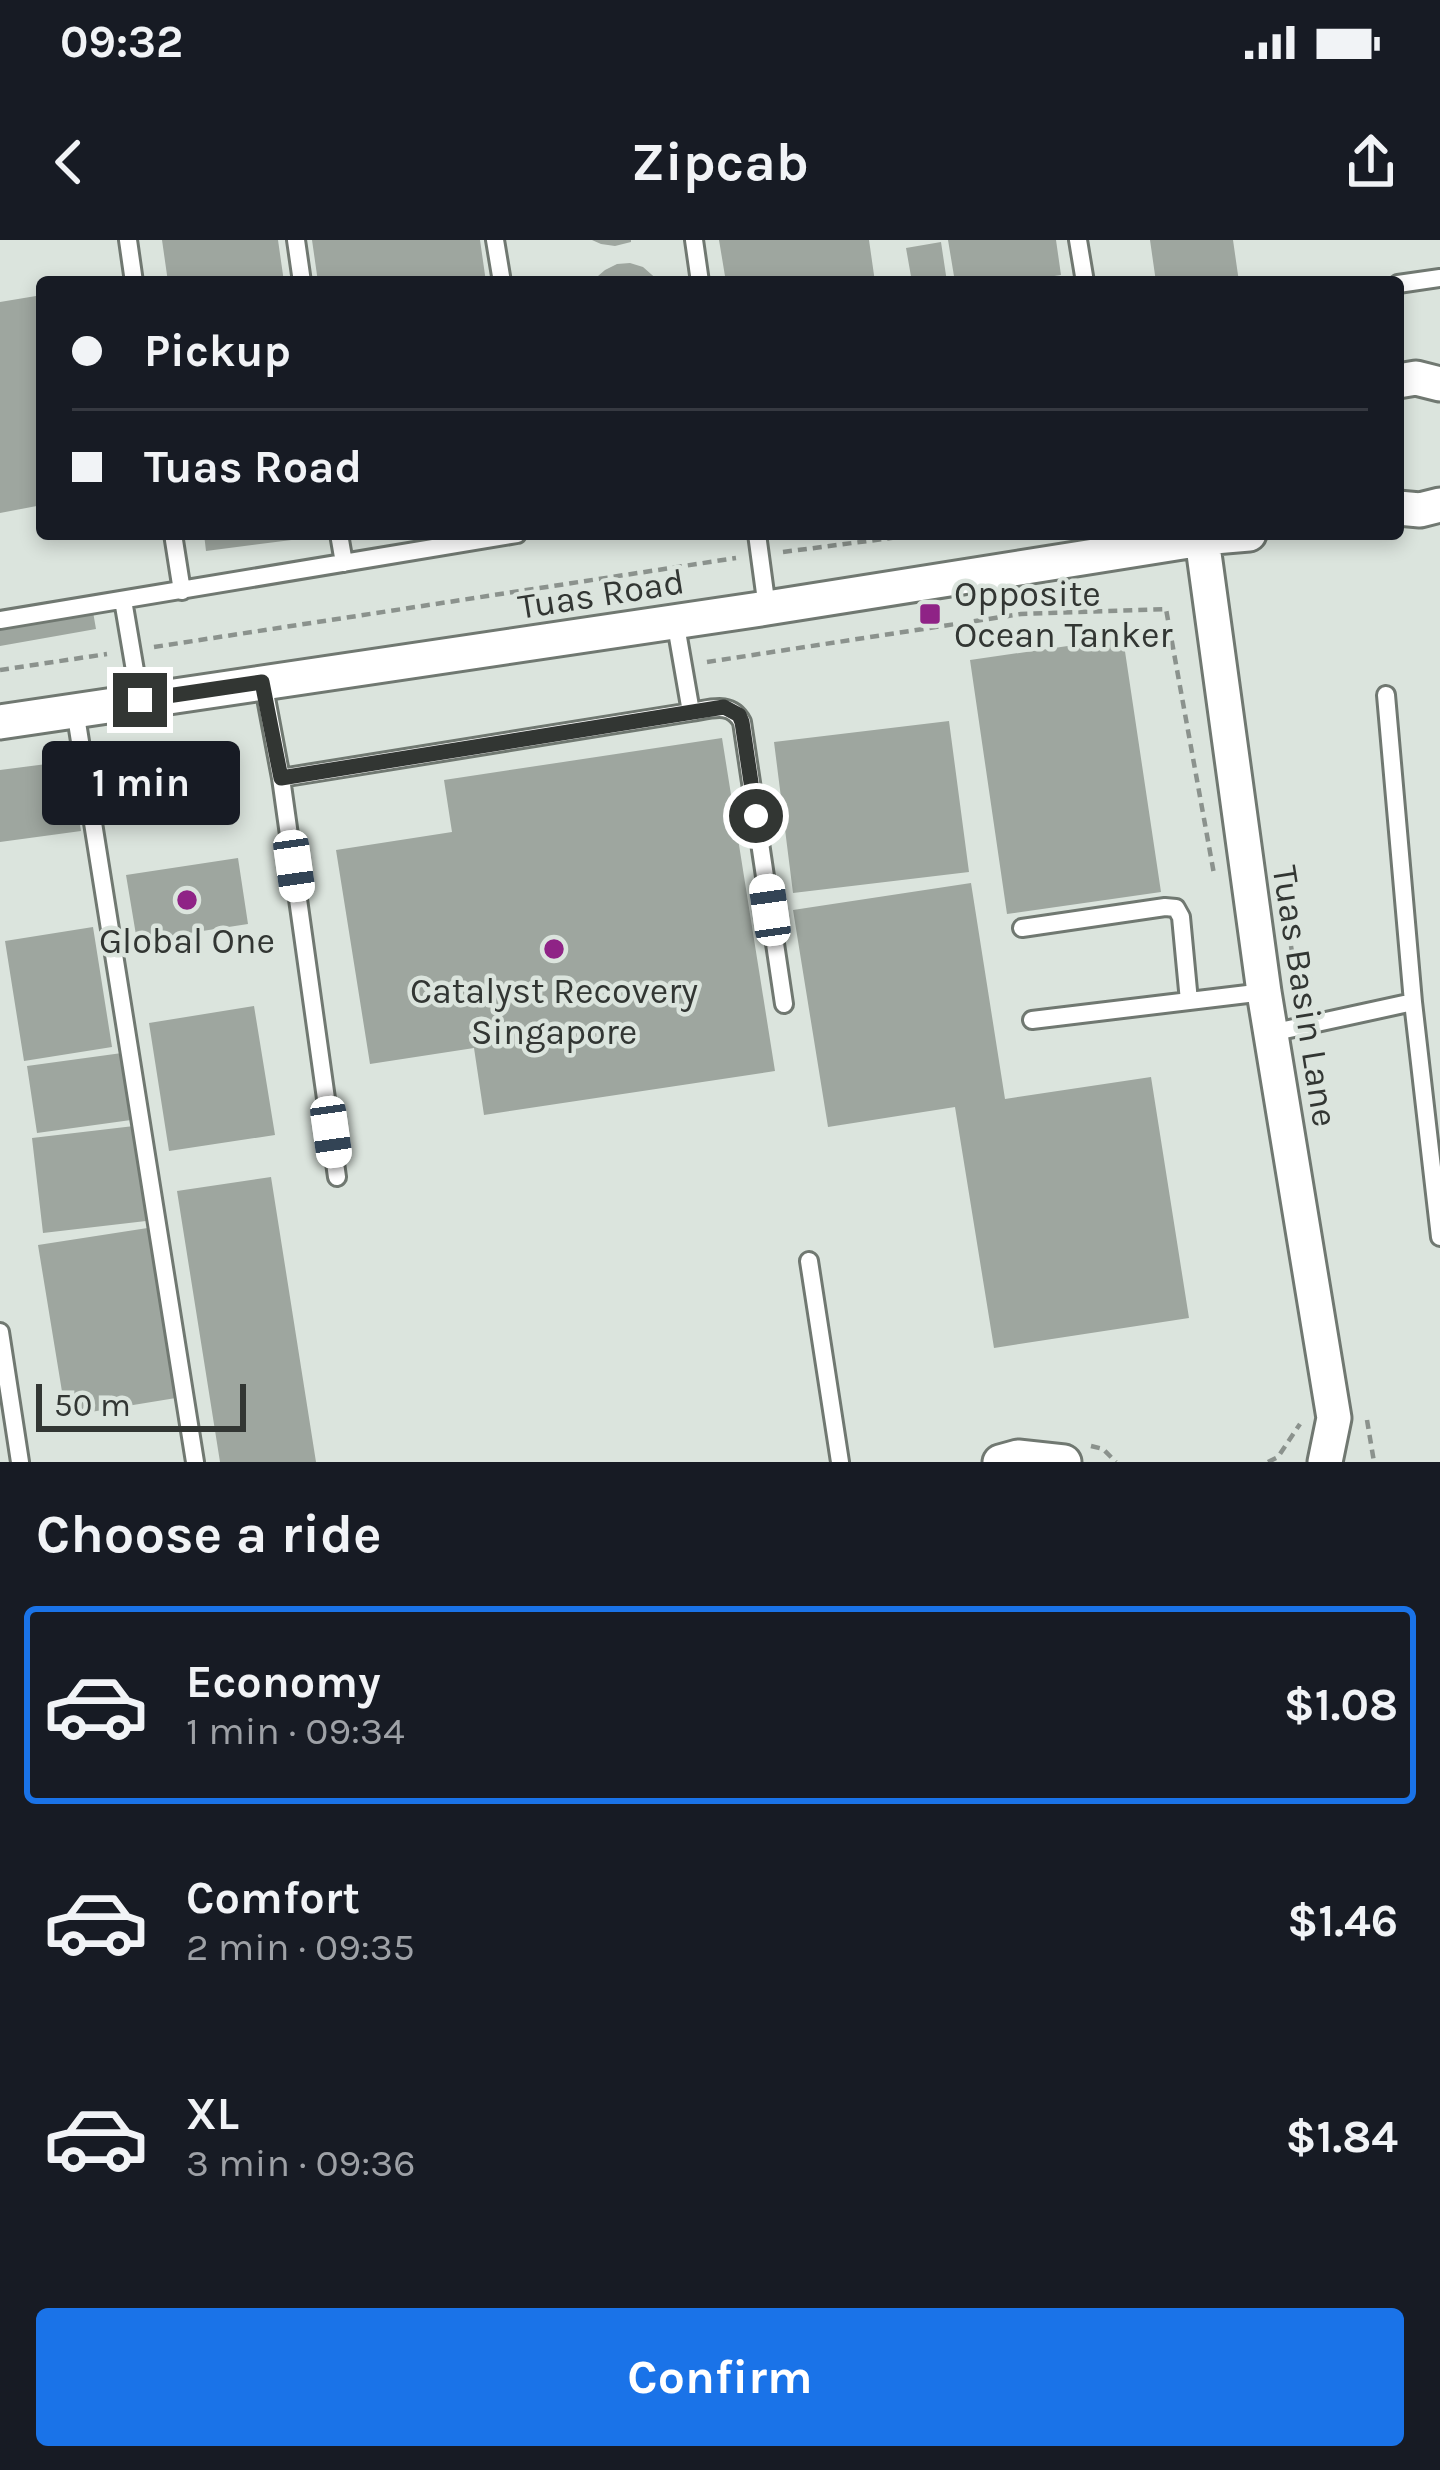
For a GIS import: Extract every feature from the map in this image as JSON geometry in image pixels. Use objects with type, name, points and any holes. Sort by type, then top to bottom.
[{"type":"street","points":[[1404,380],[1440,384]]},
{"type":"street","points":[[1404,509],[1440,505]]},
{"type":"street","name":"Tuas Road","points":[[0,722],[1193,540]]},
{"type":"street","name":"Tuas Basin Lane","points":[[1212,540],[1264,992],[1334,1418],[1325,1462]]},
{"type":"street","points":[[1000,1462],[1018,1457],[1064,1462]]},
{"type":"lane","points":[[128,240],[133,276]]},
{"type":"lane","points":[[296,240],[301,276]]},
{"type":"lane","points":[[495,240],[501,276]]},
{"type":"lane","points":[[694,240],[699,276]]},
{"type":"lane","points":[[1078,240],[1084,276]]},
{"type":"lane","points":[[1404,283],[1440,278]]},
{"type":"lane","points":[[174,540],[182,591]]},
{"type":"lane","points":[[340,540],[344,563]]},
{"type":"lane","points":[[0,620],[481,540]]},
{"type":"lane","points":[[758,540],[767,608]]},
{"type":"lane","points":[[123,600],[140,700]]},
{"type":"lane","points":[[675,620],[692,712]]},
{"type":"lane","points":[[262,682],[281,778],[338,1177]]},
{"type":"lane","points":[[1385,695],[1440,1237]]},
{"type":"lane","points":[[281,778],[724,707],[742,722],[784,1004]]},
{"type":"lane","points":[[75,710],[195,1462]]},
{"type":"lane","points":[[1022,928],[1176,908],[1181,917],[1189,1001]]},
{"type":"lane","points":[[1032,1020],[1264,992]]},
{"type":"lane","points":[[1271,1033],[1413,1002]]},
{"type":"lane","points":[[809,1262],[840,1462]]},
{"type":"lane","points":[[0,1332],[20,1462]]},
{"type":"path","points":[[0,670],[876,540]]},
{"type":"path","points":[[1291,941],[1301,1009]]},
{"type":"path","points":[[1366,1416],[1374,1462]]},
{"type":"building","points":[[162,240],[278,240],[283,276],[167,276]]},
{"type":"building","points":[[312,240],[480,240],[485,276],[317,276]]},
{"type":"building","points":[[592,240],[631,240],[631,242],[615,246]]},
{"type":"building","points":[[719,240],[869,240],[874,276],[725,276]]},
{"type":"building","points":[[948,240],[1056,240],[1061,275],[954,276]]},
{"type":"building","points":[[1150,240],[1233,240],[1238,276],[1155,276]]},
{"type":"building","points":[[941,242],[946,276],[911,276],[906,248]]},
{"type":"building","points":[[617,264],[643,267],[653,276],[598,276]]},
{"type":"building","points":[[36,296],[36,506],[0,513],[0,302]]},
{"type":"building","points":[[205,540],[292,540],[206,551]]},
{"type":"building","points":[[92,606],[96,629],[0,646],[0,622]]},
{"type":"building","points":[[1123,638],[1161,892],[1007,914],[970,660]]},
{"type":"building","points":[[949,721],[969,872],[793,893],[774,742]]},
{"type":"building","name":"Catalyst Recovery Singapore","points":[[722,738],[775,1071],[484,1115],[474,1048],[370,1064],[336,850],[452,832],[444,780]]},
{"type":"building","points":[[70,761],[81,831],[0,842],[0,770]]},
{"type":"building","name":"Global One","points":[[238,858],[248,924],[137,941],[126,875]]},
{"type":"building","points":[[971,883],[1005,1099],[1151,1077],[1189,1318],[994,1348],[955,1107],[828,1127],[793,910]]},
{"type":"building","points":[[93,927],[112,1047],[24,1061],[5,941]]},
{"type":"building","points":[[254,1006],[275,1135],[169,1151],[149,1023]]},
{"type":"building","points":[[122,1053],[131,1120],[37,1133],[27,1066]]},
{"type":"building","points":[[134,1126],[146,1221],[43,1233],[32,1138]]},
{"type":"building","points":[[271,1177],[316,1462],[220,1462],[177,1191]]},
{"type":"building","points":[[154,1227],[182,1397],[66,1416],[38,1245]]},
{"type":"place","name":"Opposite Ocean Tanker","points":[[930,614]]},
{"type":"place","name":"Global One","points":[[187,900]]},
{"type":"place","name":"Catalyst Recovery Singapore","points":[[554,949]]},
{"type":"route","points":[[140,700],[262,682],[281,778],[724,707],[742,722],[756,816]]}]
